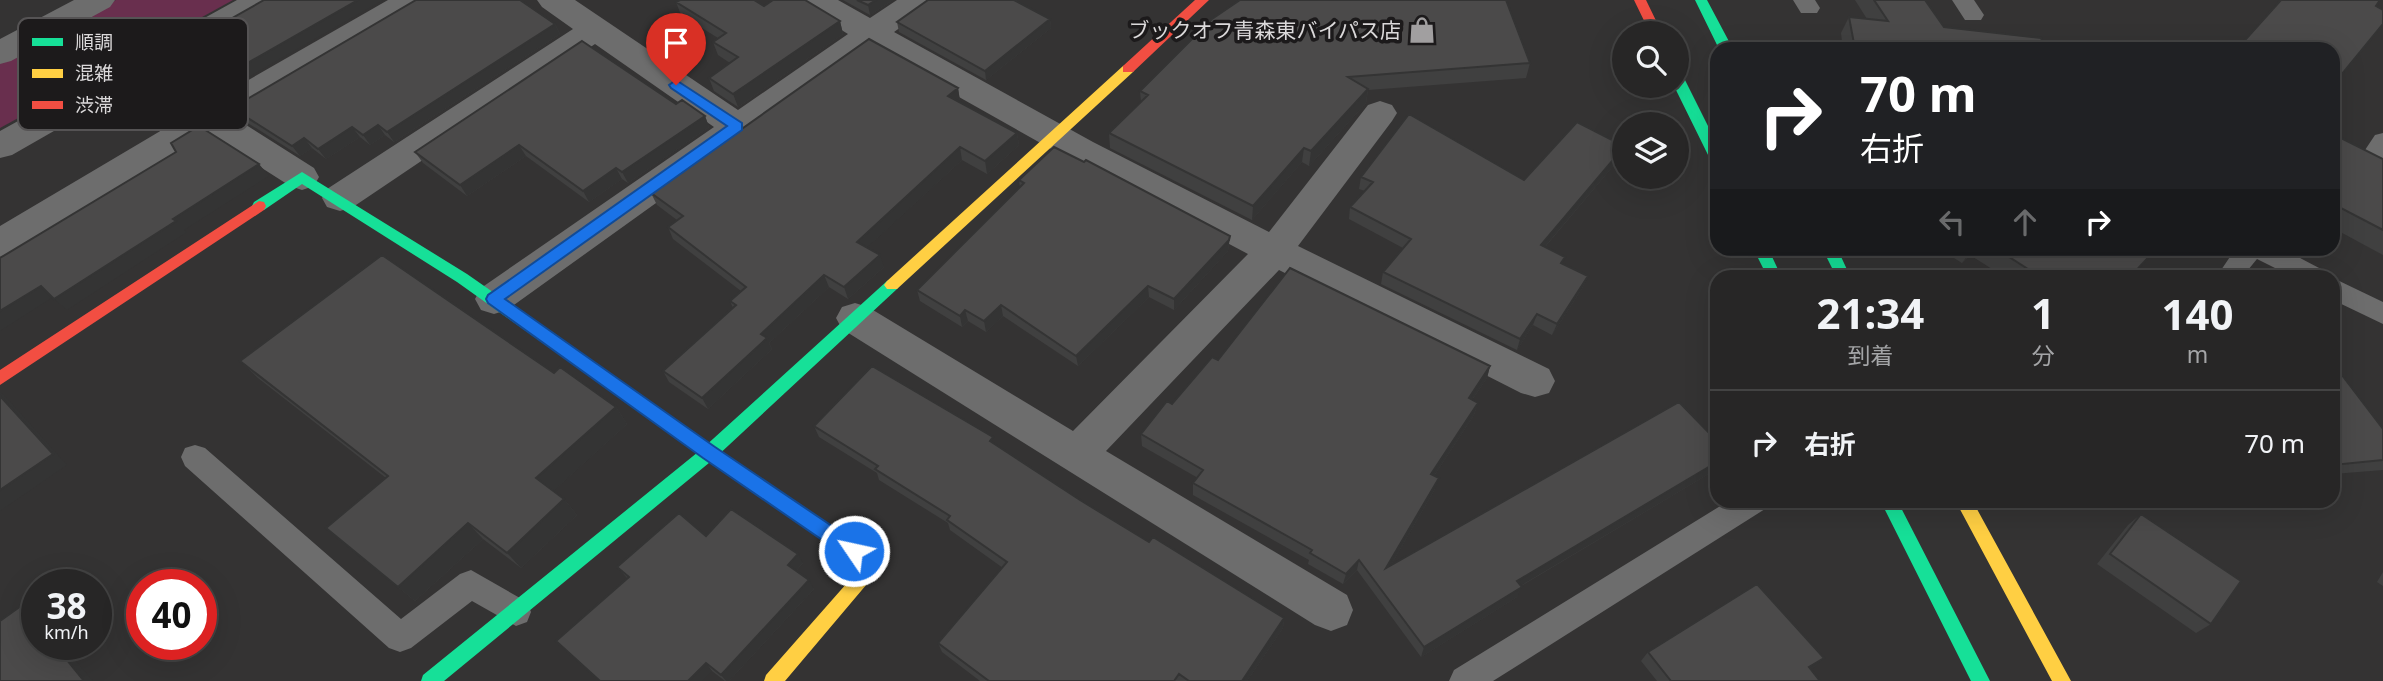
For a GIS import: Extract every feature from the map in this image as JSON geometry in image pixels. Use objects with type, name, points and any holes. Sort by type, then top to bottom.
[{"type":"main road","points":[[430,681],[709,453],[1203,0]]},
{"type":"main road","points":[[1640,0],[1650,21]]},
{"type":"main road","points":[[1701,0],[1723,42]]},
{"type":"main road","points":[[1687,98],[1710,145]]},
{"type":"main road","points":[[0,377],[302,177],[340,198],[494,299],[709,453],[874,565],[774,681]]},
{"type":"main road","points":[[1892,508],[1981,681]]},
{"type":"main road","points":[[1967,508],[2062,681]]},
{"type":"street","points":[[56,9],[99,0]]},
{"type":"street","points":[[230,18],[261,0]]},
{"type":"street","points":[[248,95],[412,0]]},
{"type":"street","points":[[554,0],[737,126]]},
{"type":"street","points":[[815,0],[1056,137],[1274,251],[1535,381]]},
{"type":"street","points":[[494,299],[918,0]]},
{"type":"street","points":[[340,198],[595,29]]},
{"type":"street","points":[[0,53],[18,39]]},
{"type":"street","points":[[1077,454],[1274,251],[1380,113]]},
{"type":"street","points":[[0,146],[29,130]]},
{"type":"street","points":[[0,243],[189,130]]},
{"type":"street","points":[[228,130],[302,177]]},
{"type":"street","points":[[855,318],[1331,610]]},
{"type":"lane","points":[[2383,141],[2369,162],[2383,169]]},
{"type":"lane","points":[[2234,270],[2245,256]]},
{"type":"lane","points":[[2273,256],[2300,270]]},
{"type":"lane","points":[[2340,292],[2383,314]]},
{"type":"lane","points":[[195,457],[400,638],[471,584],[516,612]]},
{"type":"lane","points":[[1465,681],[1742,508]]},
{"type":"shaded area","points":[[116,0],[233,0],[200,18],[82,18]]},
{"type":"shaded area","points":[[18,52],[18,118],[0,128],[0,62]]},
{"type":"building","points":[[264,0],[358,0],[248,63],[248,18],[232,18]]},
{"type":"building","points":[[416,0],[520,0],[555,24],[387,132],[378,125],[363,135],[352,127],[318,149],[304,138],[292,146],[248,118],[248,99]]},
{"type":"building","points":[[754,0],[764,6],[773,0],[805,0],[840,21],[733,94],[709,78],[738,57],[713,42],[726,33],[676,2]]},
{"type":"building","points":[[857,0],[876,0],[868,5]]},
{"type":"building","points":[[928,0],[1014,0],[1050,19],[985,71],[897,22]]},
{"type":"building","points":[[1240,0],[1506,0],[1530,63],[1348,77],[1368,89],[1311,151],[1304,148],[1253,206],[1109,133],[1148,95],[1140,91],[1212,19]]},
{"type":"building","points":[[1874,0],[1925,0],[1944,27],[2041,38],[2042,42],[1854,42],[1849,17],[1888,21]]},
{"type":"building","points":[[2281,0],[2380,0],[2376,6],[2383,10],[2383,24],[2340,76],[2340,42],[2243,42]]},
{"type":"building","points":[[869,39],[958,88],[948,96],[1017,133],[985,161],[960,147],[857,242],[880,255],[844,287],[824,275],[761,334],[767,338],[702,398],[663,371],[736,305],[730,301],[746,287],[668,227],[683,216],[651,193]]},
{"type":"building","points":[[582,41],[676,104],[682,100],[705,116],[622,172],[616,168],[583,191],[519,145],[460,185],[415,152]]},
{"type":"building","points":[[1409,114],[1524,180],[1577,122],[1612,140],[1612,161],[1541,245],[1565,257],[1561,263],[1588,276],[1557,324],[1537,314],[1520,339],[1383,272],[1411,239],[1350,207],[1373,182],[1361,177]]},
{"type":"building","points":[[192,130],[205,130],[259,164],[54,299],[41,286],[0,311],[0,258],[176,152],[171,143]]},
{"type":"building","points":[[2340,138],[2383,159],[2383,230],[2340,208]]},
{"type":"building","points":[[1054,147],[1084,162],[1086,160],[1230,236],[1174,299],[1148,286],[1076,356],[1001,305],[984,321],[965,310],[960,316],[917,290],[1024,183],[1019,180]]},
{"type":"building","points":[[382,255],[554,373],[560,367],[616,407],[536,478],[564,499],[507,553],[468,523],[398,587],[326,528],[388,476],[240,361]]},
{"type":"building","points":[[2008,256],[2150,256],[2137,270],[2030,270]]},
{"type":"building","points":[[1290,268],[1490,366],[1469,398],[1478,403],[1431,474],[1439,478],[1386,568],[1679,402],[1710,434],[1710,466],[1517,581],[1522,587],[1424,647],[1359,560],[1346,574],[1310,553],[1312,550],[1193,483],[1203,470],[1141,434],[1167,401],[1172,404],[1212,357],[1218,360]]},
{"type":"building","points":[[872,366],[993,437],[990,441],[1080,500],[1149,542],[1153,537],[1284,618],[1242,681],[1189,681],[1179,674],[1174,681],[989,681],[938,643],[1007,562],[947,520],[950,516],[875,469],[878,466],[814,426]]},
{"type":"building","points":[[2340,373],[2383,429],[2383,460],[2340,464]]},
{"type":"building","points":[[0,396],[53,454],[0,490]]},
{"type":"building","points":[[731,509],[798,554],[788,565],[809,580],[721,675],[706,663],[688,681],[600,681],[556,641],[629,577],[617,567],[679,513],[706,536]]},
{"type":"building","points":[[2141,514],[2241,581],[2211,624],[2110,554]]},
{"type":"building","points":[[1757,584],[1824,658],[1809,667],[1820,681],[1671,681],[1648,652]]},
{"type":"building","points":[[21,606],[21,660],[67,660],[84,681],[0,681],[0,621]]},
{"type":"traffic: fast","points":[[1701,0],[1722,42]]},
{"type":"traffic: fast","points":[[1687,98],[1710,145]]},
{"type":"traffic: fast","points":[[259,206],[302,177],[462,278],[691,439]]},
{"type":"traffic: fast","points":[[1764,256],[1771,270]]},
{"type":"traffic: fast","points":[[1833,256],[1840,270]]},
{"type":"traffic: fast","points":[[430,681],[709,453],[892,285]]},
{"type":"traffic: fast","points":[[1892,508],[1981,681]]},
{"type":"traffic: slow","points":[[892,285],[1128,69]]},
{"type":"traffic: slow","points":[[691,439],[874,565],[773,681]]},
{"type":"traffic: slow","points":[[1967,508],[2062,681]]},
{"type":"traffic: jam","points":[[1128,69],[1203,0]]},
{"type":"traffic: jam","points":[[1640,0],[1650,21]]},
{"type":"traffic: jam","points":[[0,378],[259,206]]},
{"type":"place","name":"ブックオフ青森東バイパス店","points":[[1422,30]]},
{"type":"route","points":[[676,85],[737,126],[494,299],[709,453],[854,551]]}]
